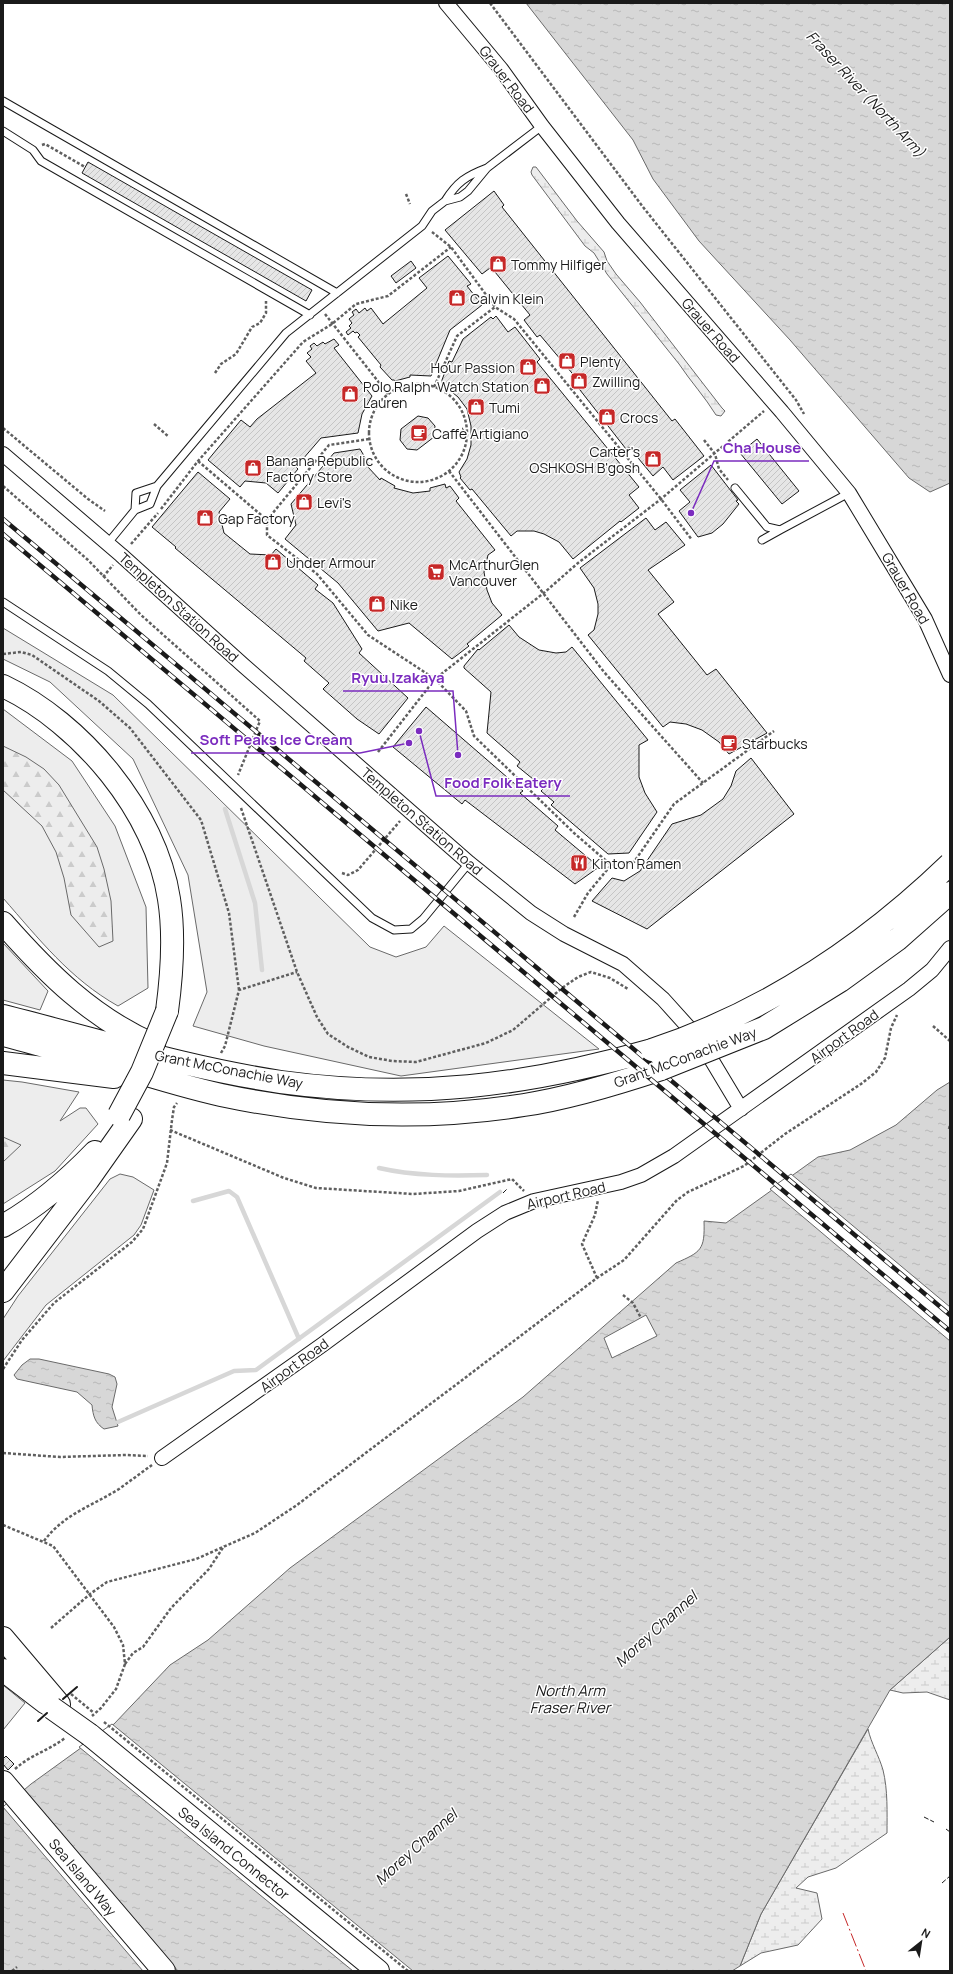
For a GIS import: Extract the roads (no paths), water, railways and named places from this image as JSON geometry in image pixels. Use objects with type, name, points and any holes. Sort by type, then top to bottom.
[{"type":"main road","points":[[3,686],[48,712],[79,738],[108,769],[130,802],[141,820],[158,857],[169,898],[172,960],[165,1034],[155,1070],[144,1096],[95,1152],[62,1185],[38,1204],[3,1226]]},
{"type":"main road","name":"Grant McConachie Way","points":[[3,1016],[212,1069],[313,1086],[372,1090],[431,1090],[486,1086],[548,1076],[652,1050],[700,1032],[752,1009],[830,964],[886,922],[950,864]]},
{"type":"main road","name":"Grant McConachie Way","points":[[3,1035],[72,1053],[190,1088],[253,1101],[313,1110],[372,1114],[433,1113],[525,1105],[582,1093],[661,1069],[771,1024],[840,982],[898,939],[950,893]]},
{"type":"main road","points":[[3,923],[42,966],[89,1008],[118,1027],[148,1042],[212,1069]]},
{"type":"main road","points":[[3,1063],[54,1068],[190,1088]]},
{"type":"main road","points":[[3,1291],[88,1180],[125,1117]]},
{"type":"main road","points":[[3,1638],[60,1702]]},
{"type":"main road","points":[[3,1670],[60,1702]]},
{"type":"main road","name":"Sea Island Connector","points":[[60,1702],[95,1723],[378,1971]]},
{"type":"main road","name":"Sea Island Way","points":[[7,1778],[164,1971]]},
{"type":"street","name":"Grauer Road","points":[[446,3],[501,69],[542,126],[618,223],[774,402],[849,493],[925,619],[950,675]]},
{"type":"street","name":"Templeton Station Road","points":[[3,454],[108,544],[469,863],[531,913],[564,934],[623,964],[664,999],[699,1040],[741,1109]]},
{"type":"street","name":"Airport Road","points":[[162,1458],[322,1345],[490,1221],[534,1201],[600,1188],[641,1175],[659,1166],[909,989],[932,970],[950,948]]},
{"type":"lane","points":[[3,101],[337,293]]},
{"type":"lane","points":[[445,201],[460,197],[468,191],[487,168],[542,126]]},
{"type":"lane","points":[[3,131],[33,150],[41,160],[310,315]]},
{"type":"lane","points":[[134,510],[150,504],[157,486],[286,333],[422,226],[432,212],[445,201],[453,188],[468,175],[487,168]]},
{"type":"lane","points":[[108,544],[134,510],[136,494],[157,486]]},
{"type":"lane","points":[[735,488],[767,527],[780,530]]},
{"type":"lane","points":[[762,540],[849,493]]},
{"type":"lane","points":[[3,602],[30,622]]},
{"type":"lane","points":[[3,606],[108,671],[148,704],[372,918],[394,930],[411,929],[423,919],[469,863]]},
{"type":"water","name":"Fraser River (North Arm)","points":[[526,3],[950,3],[950,483],[930,492],[909,478],[790,340],[699,241],[653,179],[633,140]]},
{"type":"water","name":"North Arm Fraser River","points":[[950,1082],[950,1637],[890,1690],[761,1914],[740,1966],[732,1971],[3,1971],[3,1808],[31,1784],[114,1724],[170,1665],[208,1640],[290,1568],[523,1397],[676,1263],[696,1253],[700,1249],[704,1238],[704,1221],[726,1223],[818,1157],[850,1150],[896,1125],[937,1090]]},
{"type":"water","points":[[30,1359],[39,1359],[109,1374],[115,1377],[117,1384],[112,1407],[118,1426],[104,1429],[101,1427],[95,1419],[92,1405],[77,1392],[17,1379],[14,1375],[22,1365]]},
{"type":"waterway","points":[[225,809],[255,903],[262,970]]},
{"type":"waterway","points":[[379,1168],[406,1173],[433,1175],[487,1175]]},
{"type":"waterway","points":[[193,1201],[229,1191],[237,1197],[299,1339]]},
{"type":"waterway","points":[[118,1422],[234,1371],[256,1370],[500,1192]]},
{"type":"railway","points":[[3,519],[950,1315]]},
{"type":"railway","points":[[3,534],[950,1331]]},
{"type":"place","name":"Tommy Hilfiger","points":[[498,264]]},
{"type":"place","name":"Calvin Klein","points":[[457,298]]},
{"type":"place","name":"Plenty","points":[[567,361]]},
{"type":"place","name":"Hour Passion","points":[[528,367]]},
{"type":"place","name":"Zwilling","points":[[579,381]]},
{"type":"place","name":"Watch Station","points":[[542,386]]},
{"type":"place","name":"Polo Ralph Lauren","points":[[350,394]]},
{"type":"place","name":"Tumi","points":[[476,407]]},
{"type":"place","name":"Crocs","points":[[607,417]]},
{"type":"place","name":"Caffè Artigiano","points":[[419,433]]},
{"type":"place","name":"Carter's OSHKOSH B'gosh","points":[[653,459]]},
{"type":"place","name":"Banana Republic Factory Store","points":[[253,468]]},
{"type":"place","name":"Levi's","points":[[304,502]]},
{"type":"place","name":"Cha House","points":[[691,513]]},
{"type":"place","name":"Gap Factory","points":[[205,518]]},
{"type":"place","name":"Under Armour","points":[[273,562]]},
{"type":"place","name":"McArthurGlen Vancouver","points":[[436,572]]},
{"type":"place","name":"Nike","points":[[377,604]]},
{"type":"place","name":"Food Folk Eatery","points":[[419,731]]},
{"type":"place","name":"Soft Peaks Ice Cream","points":[[409,743]]},
{"type":"place","name":"Starbucks","points":[[729,743]]},
{"type":"place","name":"Ryuu Izakaya","points":[[458,755]]},
{"type":"place","name":"Kinton Ramen","points":[[579,863]]},
{"type":"water label","name":"Morey Channel","points":[[656,1629]]},
{"type":"water label","name":"Morey Channel","points":[[416,1847]]}]
